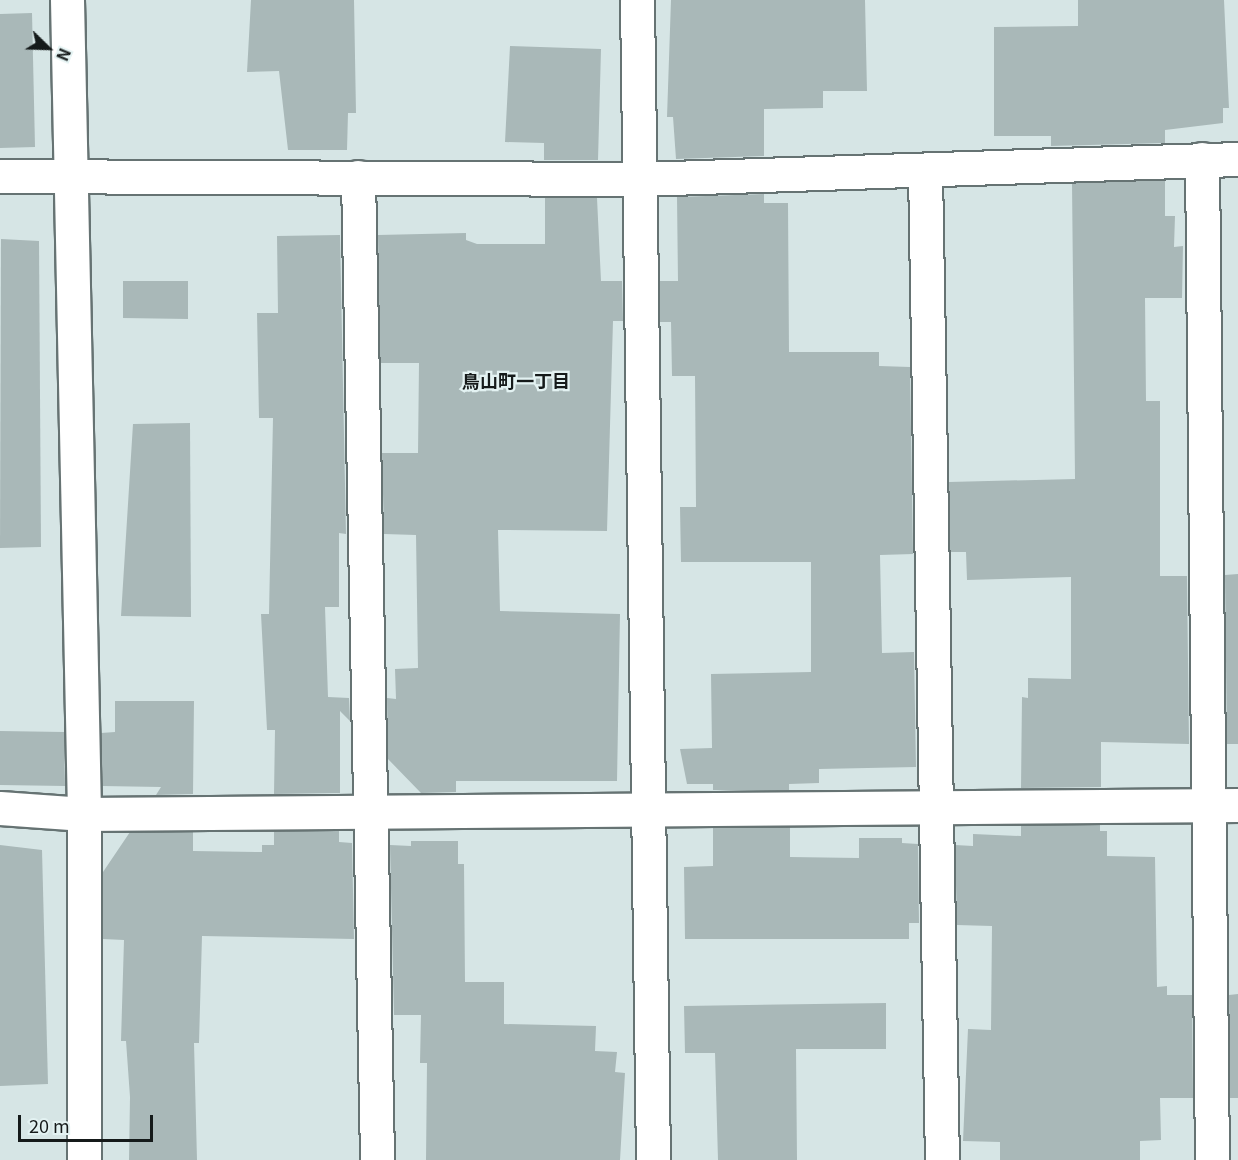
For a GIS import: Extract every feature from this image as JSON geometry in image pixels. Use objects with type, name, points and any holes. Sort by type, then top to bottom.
[{"type":"street","points":[[67,0],[68,176],[84,814],[84,1160]]},
{"type":"street","points":[[637,0],[653,1160]]},
{"type":"street","points":[[1202,159],[1223,805],[1212,1160]]},
{"type":"street","points":[[0,176],[640,179],[1238,159]]},
{"type":"street","points":[[925,170],[939,807],[942,1160]]},
{"type":"street","points":[[358,177],[374,809],[377,1160]]},
{"type":"street","points":[[0,808],[84,814],[374,809],[1223,805]]},
{"type":"building","points":[[251,0],[354,0],[356,113],[348,113],[347,150],[288,150],[279,71],[247,72]]},
{"type":"building","points":[[671,0],[865,0],[867,91],[823,91],[823,108],[764,109],[764,156],[676,159],[673,117],[667,117]]},
{"type":"building","points":[[1078,0],[1224,0],[1229,108],[1223,108],[1223,123],[1165,130],[1165,143],[1051,146],[1051,136],[994,136],[994,27],[1078,26]]},
{"type":"building","points":[[32,13],[35,147],[0,148],[0,14]]},
{"type":"building","points":[[510,46],[601,49],[598,160],[544,160],[544,143],[505,142]]},
{"type":"building","points":[[1165,180],[1165,216],[1175,216],[1174,247],[1183,246],[1182,298],[1145,298],[1146,401],[1160,401],[1160,576],[1187,576],[1189,744],[1101,742],[1101,787],[1021,788],[1022,697],[1028,698],[1028,678],[1071,679],[1071,577],[967,580],[966,552],[950,552],[949,482],[1075,479],[1072,183]]},
{"type":"building","points":[[764,194],[764,203],[788,203],[789,352],[879,352],[879,366],[910,367],[913,554],[880,555],[882,653],[914,652],[916,767],[819,769],[819,783],[789,784],[789,790],[713,790],[713,784],[687,784],[680,749],[712,748],[711,674],[811,672],[811,562],[681,562],[680,507],[696,507],[695,376],[672,376],[671,322],[660,322],[660,281],[678,281],[677,197]]},
{"type":"building","points":[[545,197],[597,198],[601,281],[622,281],[623,321],[613,321],[607,531],[498,530],[500,611],[620,614],[617,781],[456,781],[456,792],[421,793],[388,759],[387,698],[396,699],[395,669],[418,668],[416,535],[384,534],[382,453],[418,453],[419,363],[380,363],[378,235],[466,233],[466,240],[477,244],[545,244]]},
{"type":"building","points":[[340,235],[346,534],[339,533],[339,607],[325,607],[328,697],[349,698],[350,721],[340,711],[340,793],[274,794],[275,730],[267,730],[261,614],[269,614],[273,418],[259,418],[257,313],[278,313],[277,236]]},
{"type":"building","points":[[1,239],[39,241],[41,547],[0,548]]},
{"type":"building","points":[[123,281],[188,281],[188,319],[123,318]]},
{"type":"building","points":[[190,423],[191,617],[121,616],[133,424]]},
{"type":"building","points":[[1238,574],[1238,744],[1227,744],[1225,575]]},
{"type":"building","points":[[115,701],[194,701],[193,794],[156,795],[161,787],[102,786],[101,733],[115,732]]},
{"type":"building","points":[[0,731],[64,732],[65,786],[0,785]]},
{"type":"building","points":[[1021,825],[1100,825],[1100,831],[1107,831],[1107,856],[1155,857],[1157,987],[1167,986],[1167,995],[1192,995],[1193,1098],[1160,1098],[1161,1140],[1140,1141],[1140,1160],[1000,1160],[1000,1142],[963,1141],[968,1029],[991,1030],[992,926],[957,925],[955,845],[973,846],[973,834],[1021,836]]},
{"type":"building","points":[[790,827],[790,857],[859,858],[859,838],[902,838],[902,843],[918,844],[919,923],[909,923],[909,939],[685,939],[684,867],[713,866],[713,828]]},
{"type":"building","points":[[274,831],[339,831],[339,842],[352,843],[354,939],[202,936],[199,1043],[194,1043],[197,1160],[129,1160],[130,1097],[126,1041],[121,1041],[124,940],[103,939],[103,872],[130,832],[193,832],[193,851],[262,852],[262,845],[274,845]]},
{"type":"building","points":[[411,841],[458,841],[458,864],[464,864],[465,982],[504,982],[504,1024],[596,1026],[595,1051],[617,1052],[615,1072],[625,1073],[620,1160],[426,1160],[427,1063],[420,1063],[421,1015],[394,1015],[390,845],[411,846]]},
{"type":"building","points":[[0,845],[42,850],[48,1084],[0,1086]]},
{"type":"building","points":[[1238,994],[1238,1098],[1230,1098],[1229,995]]},
{"type":"building","points":[[886,1003],[886,1049],[796,1049],[797,1160],[718,1160],[715,1053],[685,1053],[684,1006]]},
{"type":"district","name":"鳥山町一丁目","points":[[516,380]]}]
